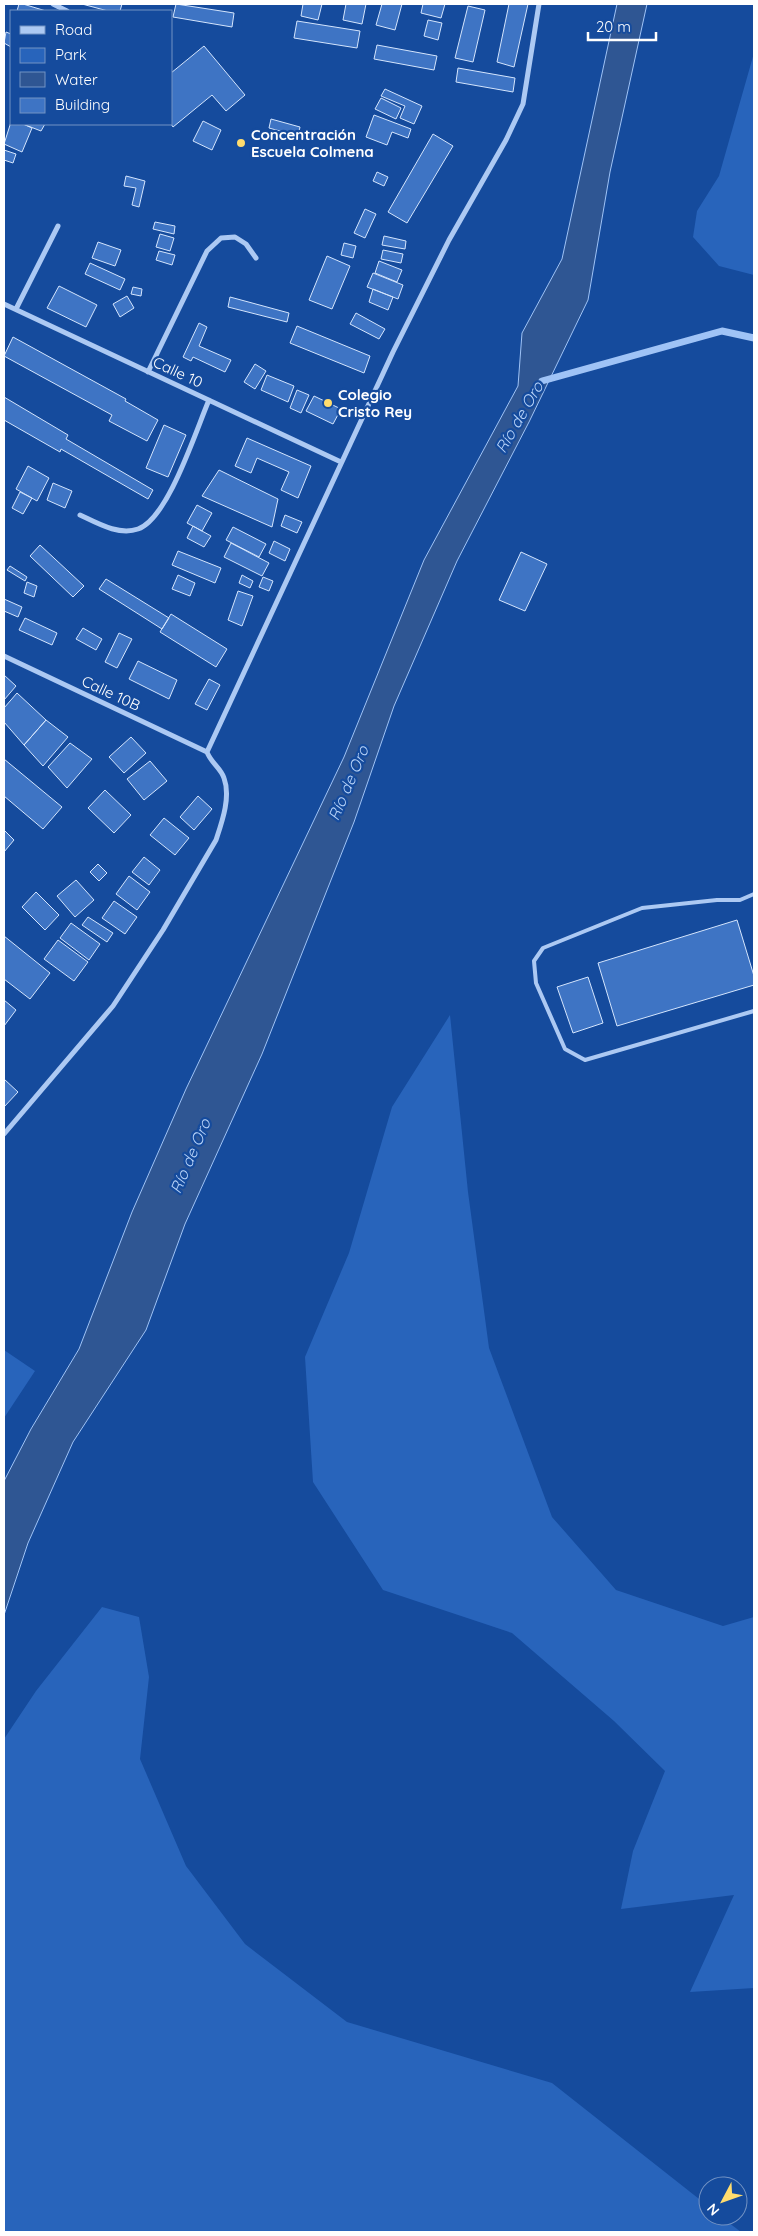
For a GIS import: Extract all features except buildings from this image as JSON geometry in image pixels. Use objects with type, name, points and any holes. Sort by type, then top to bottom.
[{"type":"street","points":[[53,4],[65,10]]},
{"type":"street","points":[[4,1134],[113,1006],[163,930],[216,840],[221,824],[226,788],[224,777],[210,760],[207,752],[342,462],[449,240],[506,140],[523,104],[539,4]]},
{"type":"street","points":[[16,310],[58,226]]},
{"type":"street","points":[[148,372],[207,251],[221,238],[235,237],[246,244],[256,258]]},
{"type":"street","name":"Calle 10","points":[[4,304],[342,462]]},
{"type":"street","points":[[80,515],[114,530],[138,530],[151,522],[166,502],[209,400]]},
{"type":"street","name":"Calle 10B","points":[[4,656],[207,752]]},
{"type":"lane","points":[[754,894],[740,900],[717,900],[642,908],[543,948],[534,961],[536,983],[565,1048],[585,1060],[754,1011]]},
{"type":"green space","points":[[754,53],[754,275],[719,266],[693,237],[697,211],[719,176]]},
{"type":"green space","points":[[450,1015],[468,1192],[489,1348],[552,1517],[616,1590],[723,1626],[754,1617],[754,1988],[690,1992],[734,1895],[621,1909],[633,1851],[665,1771],[614,1721],[512,1633],[383,1590],[313,1482],[305,1357],[349,1253],[392,1107]]},
{"type":"green space","points":[[4,1350],[35,1371],[4,1418]]},
{"type":"green space","points":[[102,1607],[139,1617],[149,1677],[140,1759],[186,1866],[245,1944],[347,2022],[552,2083],[698,2198],[698,2226],[733,2226],[741,2232],[4,2232],[4,1739],[36,1691]]},
{"type":"water","name":"Río de Oro","points":[[617,4],[647,4],[610,172],[588,300],[529,422],[457,561],[394,706],[354,822],[262,1054],[185,1224],[146,1330],[73,1442],[28,1543],[4,1615],[4,1481],[31,1429],[79,1349],[132,1212],[186,1089],[344,757],[424,560],[518,386],[522,333],[562,259]]},
{"type":"waterway","name":"Río de Oro","points":[[542,381],[722,331],[754,338]]},
{"type":"place","name":"Concentración Escuela Colmena","points":[[241,143]]},
{"type":"place","name":"Colegio Cristo Rey","points":[[328,403]]}]
